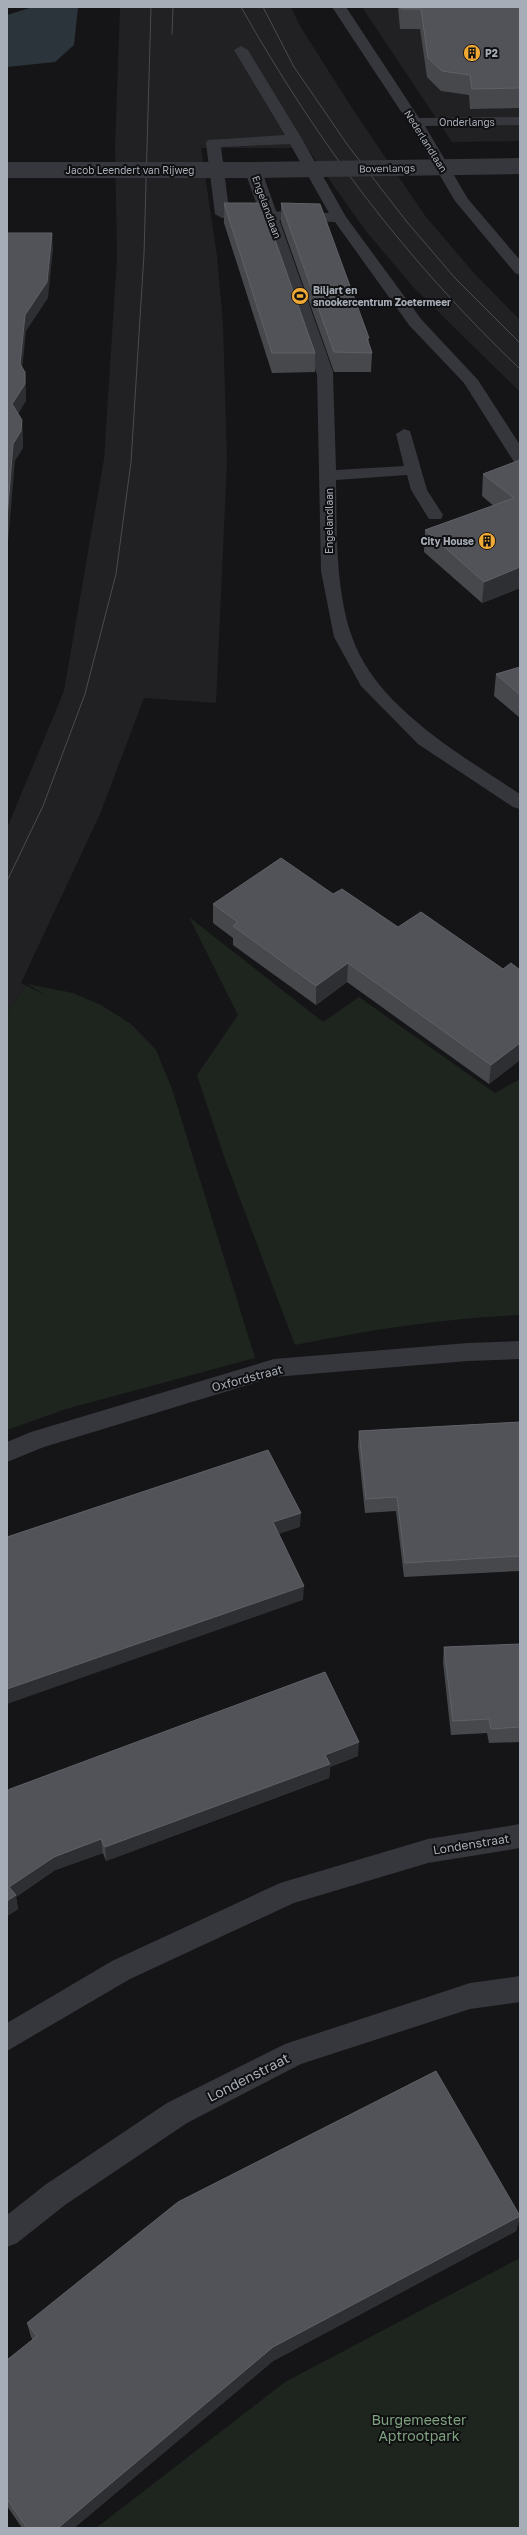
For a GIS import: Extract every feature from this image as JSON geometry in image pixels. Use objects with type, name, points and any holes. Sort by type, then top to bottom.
[{"type":"street","name":"Nederlandlaan","points":[[339,7],[415,122],[462,201],[520,270]]},
{"type":"street","points":[[241,50],[295,139],[339,218],[415,322],[470,380],[520,458]]},
{"type":"street","name":"Onderlangs","points":[[415,122],[520,121]]},
{"type":"street","points":[[295,139],[213,143],[222,214],[339,218]]},
{"type":"street","name":"Bovenlangs","points":[[253,170],[520,166]]},
{"type":"street","name":"Jacob Leendert van Rijweg","points":[[7,170],[253,170]]},
{"type":"street","name":"Engelandlaan","points":[[253,170],[325,373],[329,475],[330,571],[343,637],[367,682],[425,740],[520,803]]},
{"type":"street","points":[[404,434],[419,490],[436,516]]},
{"type":"street","points":[[329,475],[414,470]]},
{"type":"street","name":"Oxfordstraat","points":[[7,1452],[39,1439],[274,1368],[468,1352],[520,1350]]},
{"type":"street","name":"Londenstraat","points":[[7,2038],[121,1970],[289,1892],[428,1851],[520,1836]]},
{"type":"street","name":"Londenstraat","points":[[7,2233],[55,2195],[177,2114],[295,2053],[470,1996],[520,1989]]},
{"type":"shaded area","points":[[33,7],[78,7],[74,45],[55,62],[7,67],[7,15]]},
{"type":"shaded area","points":[[120,7],[291,7],[300,26],[354,111],[426,217],[474,273],[520,320],[520,392],[414,288],[365,230],[307,148],[201,148],[217,256],[223,323],[227,462],[216,703],[144,698],[100,814],[21,983],[25,986],[7,1013],[7,828],[64,691],[104,459],[117,257],[115,148]]},
{"type":"shaded area","name":"P2","points":[[362,7],[520,7],[520,141],[452,142]]},
{"type":"green space","points":[[189,917],[323,1022],[359,997],[495,1093],[520,1079],[520,1315],[435,1322],[351,1334],[295,1345],[226,1162],[197,1075],[238,1015]]},
{"type":"green space","points":[[21,983],[47,996],[27,984],[73,993],[101,1005],[131,1024],[156,1050],[172,1089],[255,1358],[66,1409],[7,1430],[7,1013],[25,986]]},
{"type":"green space","name":"Burgemeester Aptrootpark","points":[[520,2258],[520,2528],[96,2528],[285,2382]]},
{"type":"building","name":"P2","points":[[401,7],[520,7],[520,88],[472,89],[470,75],[442,71],[428,58],[421,9],[401,9]]},
{"type":"building","points":[[224,203],[262,203],[315,353],[272,353]]},
{"type":"building","points":[[281,203],[320,204],[369,338],[367,338],[372,353],[334,352]]},
{"type":"building","points":[[7,233],[52,233],[47,282],[25,315],[20,364],[25,372],[25,384],[12,404],[22,420],[21,431],[13,444],[7,519]]},
{"type":"building","name":"City House","points":[[520,460],[520,567],[484,582],[425,530],[514,498],[483,474]]},
{"type":"building","points":[[520,667],[520,695],[496,674]]},
{"type":"building","points":[[281,858],[333,894],[342,889],[398,927],[421,912],[503,969],[511,963],[520,970],[520,1043],[491,1065],[348,963],[316,986],[233,926],[238,922],[213,904]]},
{"type":"building","points":[[520,1422],[520,1556],[405,1563],[397,1497],[366,1499],[359,1431]]},
{"type":"building","points":[[268,1450],[301,1513],[273,1522],[304,1586],[7,1689],[7,1537]]},
{"type":"building","points":[[520,1644],[520,1727],[491,1729],[489,1719],[453,1721],[444,1647]]},
{"type":"building","points":[[325,1672],[359,1742],[325,1755],[330,1764],[105,1847],[101,1839],[54,1857],[9,1887],[16,1895],[7,1901],[7,1791]]},
{"type":"building","points":[[436,2071],[520,2216],[273,2347],[58,2528],[27,2528],[7,2499],[7,2360],[37,2336],[27,2323],[178,2202]]},
{"type":"tram line","points":[[7,881],[43,806],[85,694],[116,574],[131,462],[144,254],[151,7]]},
{"type":"tram line","points":[[172,34],[173,7]]},
{"type":"tram line","points":[[241,7],[301,106],[333,153],[367,198],[402,243],[439,285],[478,328],[520,369]]},
{"type":"tram line","points":[[263,7],[294,67],[349,147],[407,222],[455,278],[520,343]]},
{"type":"place","name":"P2","points":[[472,53]]},
{"type":"place","name":"Biljart en snookercentrum Zoetermeer","points":[[300,296]]},
{"type":"place","name":"City House","points":[[487,541]]}]
